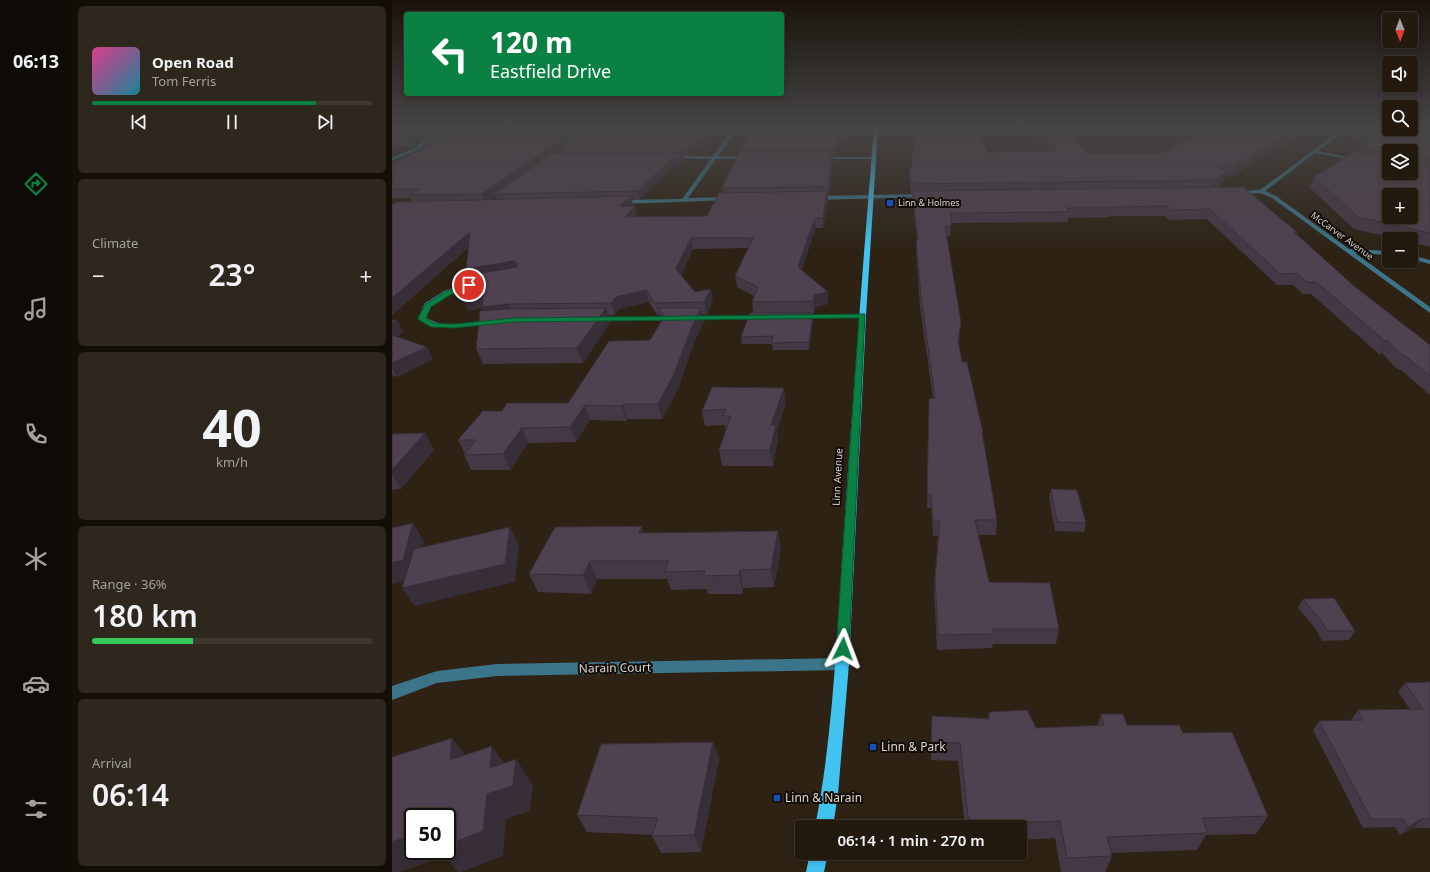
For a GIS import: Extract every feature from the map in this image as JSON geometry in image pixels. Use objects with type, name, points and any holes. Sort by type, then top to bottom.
[{"type":"main road","name":"Linn Avenue","points":[[825,820],[830,794],[842,664],[862,316],[873,169]]},
{"type":"main road","points":[[815,872],[818,860]]},
{"type":"street","points":[[684,200],[707,169]]},
{"type":"street","points":[[1228,193],[1252,193],[1261,191],[1291,169]]},
{"type":"street","name":"McCarver Avenue","points":[[1261,191],[1274,197],[1430,311]]},
{"type":"street","points":[[805,198],[934,196]]},
{"type":"street","points":[[614,202],[737,199]]},
{"type":"street","points":[[1348,251],[1382,252]]},
{"type":"street","points":[[1418,259],[1430,262]]},
{"type":"street","points":[[482,282],[447,293],[428,305],[422,318],[431,325],[454,326],[499,322]]},
{"type":"street","points":[[791,316],[862,316]]},
{"type":"street","points":[[585,319],[767,317]]},
{"type":"street","points":[[446,334],[454,326]]},
{"type":"street","name":"Narain Court","points":[[392,693],[436,677],[497,670],[842,664]]},
{"type":"building","points":[[392,169],[519,169],[482,194],[409,195],[419,189],[392,189]]},
{"type":"building","points":[[530,169],[661,169],[638,191],[495,194]]},
{"type":"building","points":[[731,169],[830,169],[828,187],[722,188]]},
{"type":"building","points":[[909,169],[1221,169],[1226,172],[1215,180],[911,184]]},
{"type":"building","points":[[1327,169],[1382,169],[1382,180],[1418,180],[1418,169],[1430,169],[1430,233],[1390,224],[1418,224],[1418,188],[1382,188],[1382,222],[1358,217],[1314,177]]},
{"type":"building","points":[[1243,187],[1297,232],[1294,232],[1354,286],[1430,345],[1430,376],[1401,354],[1387,340],[1386,342],[1316,282],[1307,282],[1297,273],[1280,274],[1210,209],[1172,210],[1167,206],[1067,208],[1069,212],[951,213],[951,226],[945,226],[961,322],[958,340],[962,362],[967,362],[983,432],[997,520],[975,520],[989,582],[1050,583],[1059,629],[993,629],[994,634],[938,635],[935,577],[940,521],[933,521],[931,494],[927,494],[929,399],[935,398],[921,296],[916,240],[918,240],[914,206],[915,202],[912,191]]},
{"type":"building","points":[[827,191],[823,218],[815,218],[798,267],[828,292],[814,295],[813,301],[752,302],[758,287],[735,276],[753,238],[691,238],[676,269],[695,292],[711,289],[704,302],[655,303],[646,290],[616,297],[611,303],[509,304],[482,307],[483,295],[463,299],[465,276],[517,267],[518,264],[515,261],[466,269],[470,232],[392,298],[392,205],[397,202],[631,196],[620,206],[635,206],[625,217],[707,216],[719,193]]},
{"type":"building","points":[[606,308],[577,348],[476,349],[480,311],[508,309]]},
{"type":"building","points":[[659,308],[701,308],[691,329],[674,374],[658,404],[623,404],[622,406],[585,405],[570,427],[522,428],[503,454],[464,455],[476,440],[458,440],[483,411],[502,411],[507,403],[568,403],[609,341],[650,340],[664,317]]},
{"type":"building","points":[[750,313],[813,313],[809,342],[772,343],[773,336],[741,337]]},
{"type":"building","points":[[392,335],[427,347],[392,363]]},
{"type":"building","points":[[712,387],[784,388],[771,425],[776,425],[770,450],[719,450],[731,416],[723,416],[726,409],[702,411]]},
{"type":"building","points":[[425,433],[392,470],[392,434]]},
{"type":"building","points":[[1051,489],[1077,490],[1086,523],[1057,522]]},
{"type":"building","points":[[413,523],[403,560],[392,563],[392,528]]},
{"type":"building","points":[[642,526],[639,533],[778,531],[771,569],[740,570],[739,575],[703,576],[705,571],[665,572],[669,561],[590,561],[583,575],[529,574],[555,527]]},
{"type":"building","points":[[510,527],[505,564],[402,588],[414,549]]},
{"type":"building","points":[[1334,598],[1355,631],[1327,631],[1321,620],[1303,599]]},
{"type":"building","points":[[1430,682],[1430,819],[1422,819],[1408,827],[1403,819],[1371,819],[1319,721],[1363,720],[1358,710],[1423,709],[1405,683]]},
{"type":"building","points":[[1027,710],[1036,728],[1104,725],[1101,714],[1123,714],[1127,725],[1179,725],[1183,733],[1232,732],[1268,816],[1203,818],[1207,833],[1107,837],[1112,856],[1067,858],[1060,821],[1027,822],[1027,820],[968,820],[960,743],[931,742],[932,716],[989,719],[989,712]]},
{"type":"building","points":[[452,738],[450,760],[492,746],[490,768],[516,759],[513,786],[487,794],[483,831],[456,842],[456,808],[404,808],[404,838],[392,842],[392,757]]},
{"type":"building","points":[[713,742],[694,835],[652,836],[658,818],[577,815],[601,744]]},
{"type":"place","name":"Linn & Holmes","points":[[890,203]]},
{"type":"place","name":"Linn & Park","points":[[873,747]]},
{"type":"place","name":"Linn & Narain","points":[[777,798]]},
{"type":"route","points":[[469,285],[447,293],[428,305],[422,318],[431,325],[454,326],[514,320],[862,316],[843,649]]}]
